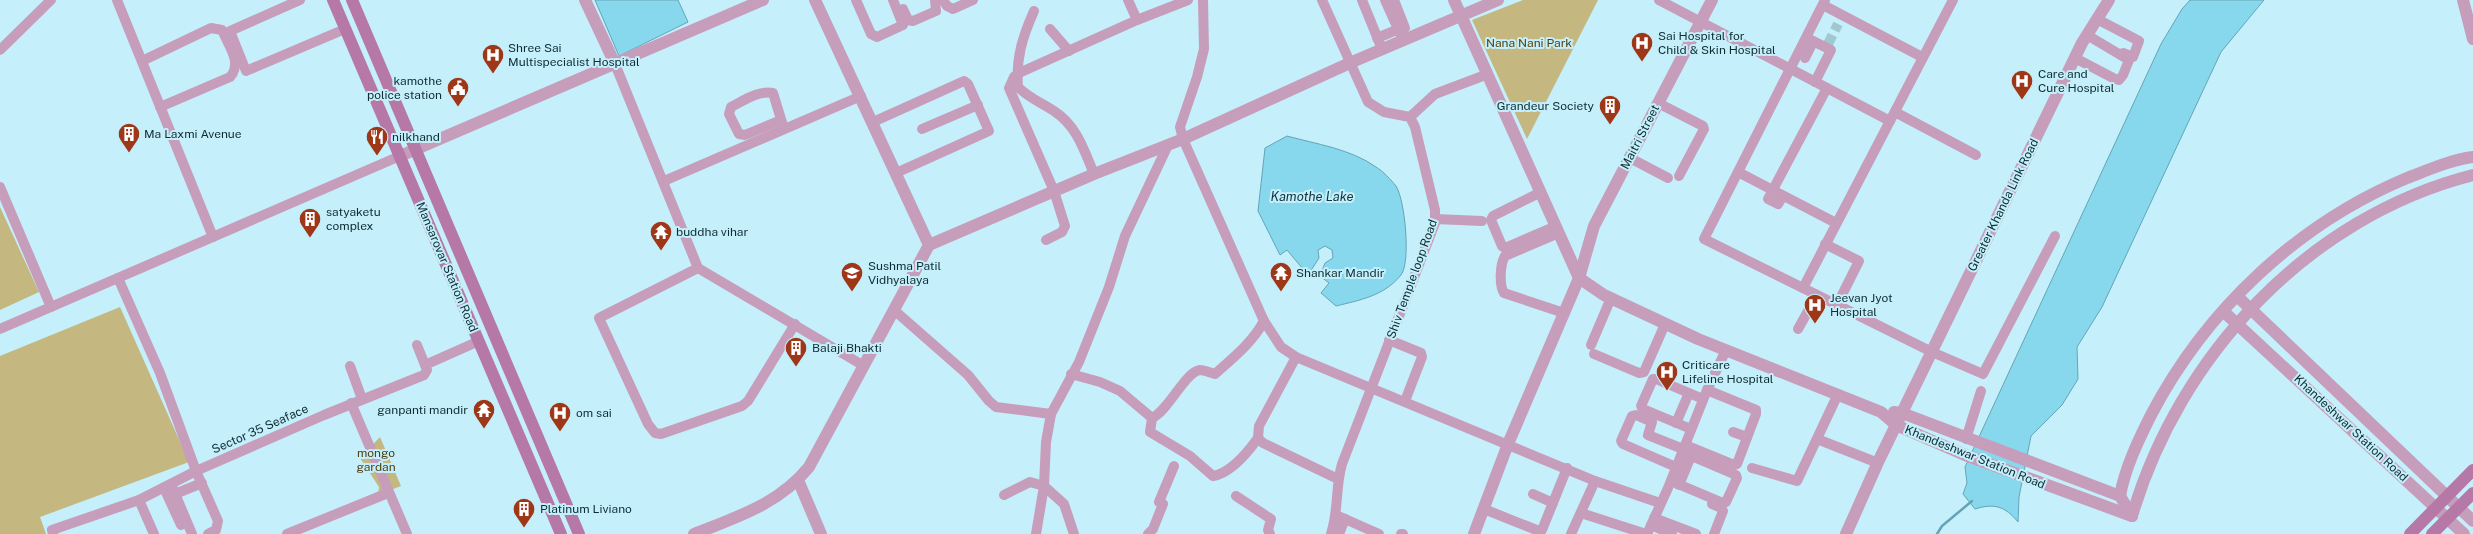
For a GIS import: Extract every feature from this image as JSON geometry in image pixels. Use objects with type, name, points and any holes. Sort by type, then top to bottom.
[{"type":"main road","name":"Mansarovar Station Road","points":[[332,0],[561,534]]},
{"type":"main road","name":"Mansarovar Station Road","points":[[352,0],[579,534]]},
{"type":"main road","points":[[485,356],[500,350]]},
{"type":"main road","points":[[2410,534],[2473,470]]},
{"type":"main road","points":[[2432,534],[2473,493]]},
{"type":"street","points":[[0,50],[51,0]]},
{"type":"street","points":[[117,0],[213,237]]},
{"type":"street","points":[[300,0],[230,31],[246,71],[345,29]]},
{"type":"street","points":[[585,0],[664,181],[698,268],[864,366]]},
{"type":"street","points":[[0,329],[614,64],[746,3],[763,0]]},
{"type":"street","points":[[816,0],[929,245]]},
{"type":"street","points":[[856,0],[871,34],[877,36],[903,26],[893,0]]},
{"type":"street","points":[[899,0],[908,20],[913,21],[936,12],[935,0]]},
{"type":"street","points":[[943,0],[946,6],[953,9],[973,0]]},
{"type":"street","points":[[1128,0],[1137,20]]},
{"type":"street","points":[[1046,240],[1062,232],[1065,226],[1054,191],[1009,88],[1017,75],[1137,20],[1188,0]]},
{"type":"street","points":[[1203,0],[1204,49],[1197,77],[1180,126],[1183,139],[1264,321],[1281,347],[1296,357],[1370,386],[1595,481],[1660,504]]},
{"type":"street","points":[[1322,0],[1352,62],[1368,102],[1384,112],[1410,117],[1435,94],[1488,74]]},
{"type":"street","points":[[1362,0],[1379,44]]},
{"type":"street","points":[[1385,0],[1403,35]]},
{"type":"street","points":[[1394,0],[1403,35]]},
{"type":"street","points":[[1454,0],[1579,278],[1611,298],[1666,324],[1726,350],[1881,412]]},
{"type":"street","points":[[694,534],[754,510],[786,491],[809,467],[929,245],[1094,174],[1183,139],[1352,62],[1379,44],[1461,15],[1498,0]]},
{"type":"street","points":[[1659,0],[1827,88],[1976,155]]},
{"type":"street","name":"Maitri Street","points":[[1474,534],[1508,444],[1579,278],[1594,226],[1712,0]]},
{"type":"street","points":[[1802,288],[1953,0]]},
{"type":"street","name":"Greater Khanda Link Road","points":[[1846,534],[1896,425],[2075,58],[2109,0]]},
{"type":"street","points":[[2463,0],[2473,39]]},
{"type":"street","points":[[1922,57],[1840,20],[1824,2],[1809,38],[1704,239],[1932,352],[1983,374],[2055,236]]},
{"type":"street","points":[[1034,11],[1026,30],[1016,63],[1018,87],[1029,98],[1054,111],[1075,130],[1094,174]]},
{"type":"street","points":[[2088,34],[2133,57],[2139,41],[2097,19]]},
{"type":"street","points":[[142,61],[211,28],[216,28],[222,30],[237,63],[235,72],[230,77],[160,107]]},
{"type":"street","points":[[1050,28],[1069,51]]},
{"type":"street","points":[[2075,58],[2115,79],[2119,80],[2123,75],[2129,60],[2088,34]]},
{"type":"street","points":[[1809,38],[1828,44]]},
{"type":"street","points":[[1805,58],[1809,38]]},
{"type":"street","points":[[1809,38],[1831,52],[1815,82]]},
{"type":"street","points":[[873,122],[964,81],[968,84],[978,105],[989,131],[896,173]]},
{"type":"street","points":[[1772,190],[1827,88]]},
{"type":"street","points":[[783,124],[773,93],[766,92],[731,107],[729,114],[738,134],[745,135],[783,124],[861,96]]},
{"type":"street","points":[[1658,103],[1703,126],[1704,129],[1679,176]]},
{"type":"street","points":[[922,129],[978,105]]},
{"type":"street","name":"Shiv Temple loop Road","points":[[1341,517],[1338,479],[1370,386],[1435,218],[1435,210],[1415,127],[1410,117]]},
{"type":"street","points":[[664,181],[783,124]]},
{"type":"street","points":[[1036,534],[1044,486],[1046,442],[1051,414],[1092,332],[1125,236],[1168,145]]},
{"type":"street","points":[[2132,516],[2120,496],[2123,480],[2133,454],[2158,403],[2188,355],[2236,296],[2293,245],[2357,202],[2427,170],[2473,157]]},
{"type":"street","points":[[1630,158],[1668,178]]},
{"type":"street","points":[[1738,172],[1836,223]]},
{"type":"street","points":[[2132,516],[2150,461],[2174,412],[2203,366],[2250,309],[2305,260],[2366,219],[2426,191],[2473,175]]},
{"type":"street","points":[[0,186],[51,307]]},
{"type":"street","points":[[1541,192],[1493,216],[1491,220],[1502,246],[1505,248],[1557,230]]},
{"type":"street","points":[[1435,218],[1482,221]]},
{"type":"street","points":[[1557,230],[1505,256],[1502,261],[1501,289],[1504,293],[1564,313]]},
{"type":"street","points":[[1825,244],[1858,260],[1837,305]]},
{"type":"street","points":[[698,268],[599,318],[648,424],[655,433],[661,434],[742,406],[748,401],[795,324]]},
{"type":"street","points":[[118,278],[160,373],[196,471],[218,521],[216,530],[208,534]]},
{"type":"street","points":[[1798,329],[1817,295]]},
{"type":"street","name":"Khandeshwar Station Road","points":[[2236,296],[2473,521]]},
{"type":"street","points":[[1611,298],[1592,349],[1639,373],[1644,372],[1666,324]]},
{"type":"street","points":[[894,310],[968,375],[989,401],[996,407],[1051,414]]},
{"type":"street","name":"Khandeshwar Station Road","points":[[2223,311],[2464,534]]},
{"type":"street","points":[[1152,418],[1158,416],[1192,373],[1201,370],[1215,374],[1243,349],[1257,333],[1264,321]]},
{"type":"street","points":[[1389,340],[1421,353],[1422,357],[1405,401]]},
{"type":"street","points":[[417,345],[425,365],[479,342]]},
{"type":"street","points":[[1649,528],[1660,504],[1673,485],[1691,429],[1726,350]]},
{"type":"street","points":[[1152,418],[1150,432],[1190,456],[1213,476],[1219,475],[1246,455],[1258,438],[1259,426],[1296,357]]},
{"type":"street","name":"Sector 35 Seaface","points":[[53,534],[52,530],[138,500],[196,471],[351,403],[424,375],[427,370],[425,365]]},
{"type":"street","points":[[350,366],[362,399]]},
{"type":"street","points":[[1071,374],[1100,382],[1120,391],[1152,418]]},
{"type":"street","points":[[1676,467],[1621,442],[1632,416],[1636,415],[1652,422],[1648,435],[1685,450],[1734,465],[1737,464],[1748,437],[1756,410],[1705,395],[1689,393],[1653,379],[1641,406],[1643,409],[1691,429]]},
{"type":"street","points":[[1967,439],[1980,391]]},
{"type":"street","points":[[1676,423],[1689,393]]},
{"type":"street","points":[[1752,468],[1798,481],[1838,394]]},
{"type":"street","points":[[351,403],[406,534]]},
{"type":"street","name":"Khandeshwar Station Road","points":[[1881,412],[1902,413],[2032,464],[2120,496]]},
{"type":"street","name":"Khandeshwar Station Road","points":[[1881,412],[1896,425],[1965,455],[2027,480],[2132,516]]},
{"type":"street","points":[[1733,432],[1748,437]]},
{"type":"street","points":[[1258,438],[1263,443],[1338,479]]},
{"type":"street","points":[[1817,439],[1878,463]]},
{"type":"street","points":[[1665,462],[1672,445]]},
{"type":"street","points":[[1673,485],[1676,467],[1685,450]]},
{"type":"street","points":[[1673,485],[1723,503],[1726,502],[1737,478],[1736,475],[1685,450]]},
{"type":"street","points":[[1148,534],[1153,529],[1161,510],[1163,504],[1158,502],[1174,466]]},
{"type":"street","points":[[1484,509],[1539,531],[1542,530],[1567,468]]},
{"type":"street","points":[[798,480],[821,534]]},
{"type":"street","points":[[1571,534],[1595,481]]},
{"type":"street","points":[[1004,495],[1030,482],[1044,486],[1064,504],[1074,534]]},
{"type":"street","points":[[176,494],[202,484]]},
{"type":"street","points":[[1673,485],[1721,508],[1723,511],[1714,534]]},
{"type":"street","points":[[167,486],[176,494],[192,534]]},
{"type":"street","points":[[167,486],[185,534]]},
{"type":"street","points":[[287,534],[388,493]]},
{"type":"street","points":[[1533,494],[1553,503]]},
{"type":"street","points":[[1236,496],[1271,519],[1268,530],[1270,534]]},
{"type":"street","points":[[138,500],[154,534]]},
{"type":"street","points":[[1581,513],[1672,534]]},
{"type":"street","points":[[1341,517],[1365,531],[1380,534]]},
{"type":"street","points":[[1331,534],[1341,517]]},
{"type":"street","points":[[1339,534],[1341,517]]},
{"type":"street","points":[[1649,528],[1696,534]]},
{"type":"green space","name":"Nana Nani Park","points":[[1523,0],[1598,0],[1527,139],[1472,20]]},
{"type":"green space","points":[[0,207],[39,292],[0,310]]},
{"type":"green space","points":[[120,307],[189,462],[40,517],[46,534],[0,534],[0,356]]},
{"type":"green space","name":"mongo gardan","points":[[380,437],[401,486],[378,495],[379,487],[360,458]]},
{"type":"water","points":[[595,0],[678,0],[688,22],[619,56]]},
{"type":"water","points":[[2190,0],[2264,0],[2221,52],[2102,307],[2077,347],[2078,379],[2062,405],[2031,436],[2019,497],[2018,522],[2008,512],[1999,507],[1988,506],[1975,509],[1963,494],[1967,483],[1965,467],[2161,44],[2182,9]]},
{"type":"water","name":"Kamothe Lake","points":[[1287,136],[1344,151],[1356,156],[1379,169],[1396,186],[1402,204],[1406,231],[1406,258],[1401,275],[1387,288],[1354,302],[1336,306],[1321,293],[1329,283],[1320,276],[1325,263],[1333,258],[1332,250],[1325,246],[1318,250],[1319,258],[1308,275],[1287,250],[1280,255],[1258,211],[1265,148]]},
{"type":"waterway","points":[[1937,534],[1942,526],[1972,501]]},
{"type":"tunnel","points":[[1828,44],[1838,24]]},
{"type":"place","name":"Sai Hospital for Child & Skin Hospital","points":[[1642,62]]},
{"type":"place","name":"Shree Sai Multispecialist Hospital","points":[[493,74]]},
{"type":"place","name":"Care and Cure Hospital","points":[[2022,100]]},
{"type":"place","name":"kamothe police station","points":[[458,108]]},
{"type":"place","name":"Grandeur Society","points":[[1610,126]]},
{"type":"place","name":"Ma Laxmi Avenue","points":[[129,154]]},
{"type":"place","name":"nilkhand","points":[[377,156]]},
{"type":"place","name":"satyaketu complex","points":[[310,238]]},
{"type":"place","name":"buddha vihar","points":[[661,252]]},
{"type":"place","name":"Sushma Patil Vidhyalaya","points":[[852,292]]},
{"type":"place","name":"Shankar Mandir","points":[[1281,292]]},
{"type":"place","name":"Jeevan Jyot Hospital","points":[[1815,324]]},
{"type":"place","name":"Balaji Bhakti","points":[[796,368]]},
{"type":"place","name":"Criticare Lifeline Hospital","points":[[1667,392]]},
{"type":"place","name":"ganpanti mandir","points":[[484,430]]},
{"type":"place","name":"om sai","points":[[560,432]]},
{"type":"place","name":"Platinum Liviano","points":[[524,528]]}]
